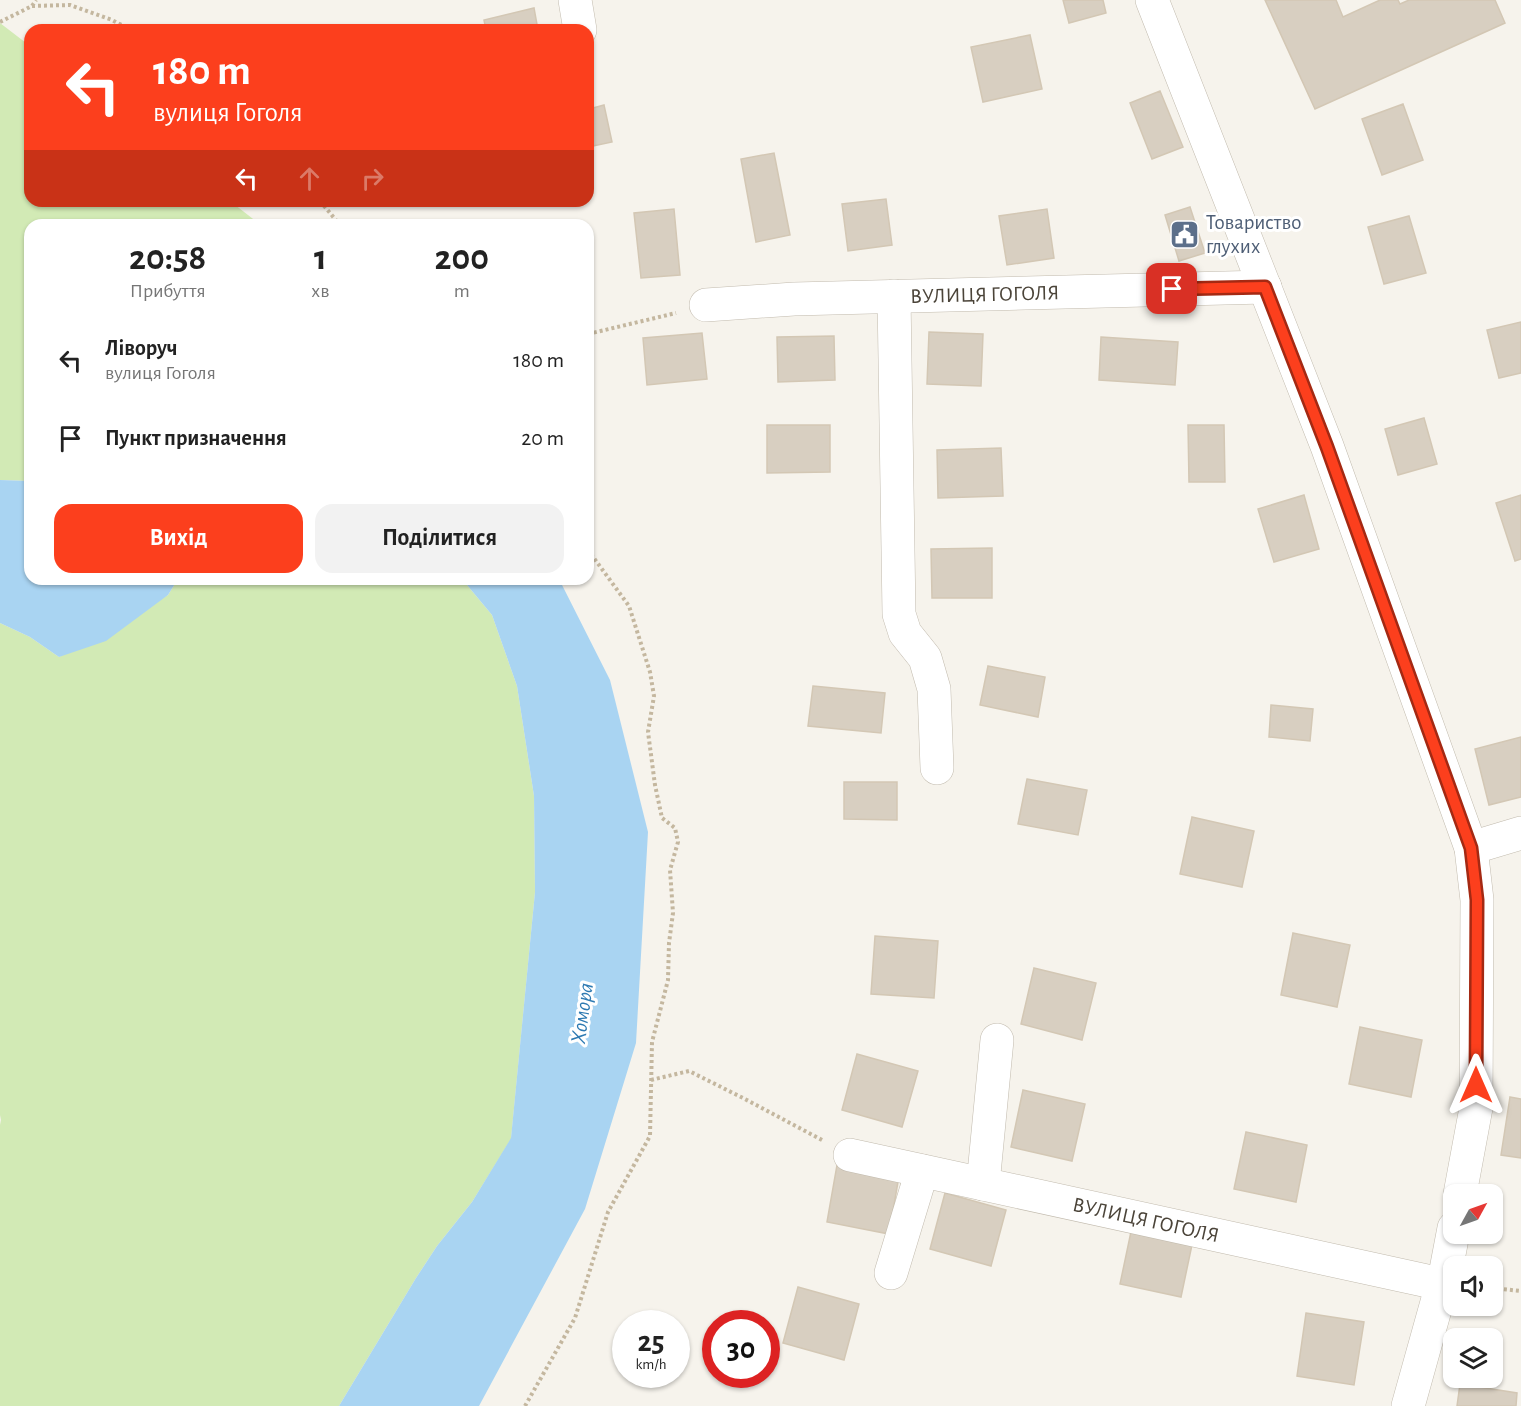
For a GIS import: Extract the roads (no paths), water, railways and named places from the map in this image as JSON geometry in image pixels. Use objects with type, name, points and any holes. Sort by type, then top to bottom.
[{"type":"street","points":[[575,0],[579,24]]},
{"type":"street","points":[[1152,0],[1327,447],[1471,848],[1477,900],[1476,1108],[1462,1184]]},
{"type":"street","name":"ВУЛИЦЯ ГОГОЛЯ","points":[[706,305],[794,299],[1265,287]]},
{"type":"street","points":[[894,297],[899,614],[905,633],[926,658],[934,689],[937,768]]},
{"type":"street","points":[[1471,848],[1521,833]]},
{"type":"street","points":[[983,1184],[997,1040]]},
{"type":"street","name":"ВУЛИЦЯ ГОГОЛЯ","points":[[850,1155],[1442,1284]]},
{"type":"street","points":[[891,1273],[922,1171]]},
{"type":"street","points":[[1408,1406],[1442,1284],[1451,1244]]},
{"type":"water","points":[[0,480],[24,481],[24,585],[174,585],[168,595],[106,641],[59,657],[30,637],[0,623]]},
{"type":"water","name":"Хомора","points":[[467,585],[562,585],[610,680],[648,832],[636,1043],[585,1209],[479,1406],[339,1406],[416,1278],[437,1246],[472,1202],[511,1138],[535,892],[534,796],[517,686],[492,615]]},
{"type":"place","name":"Товариство глухих","points":[[1185,234]]}]
